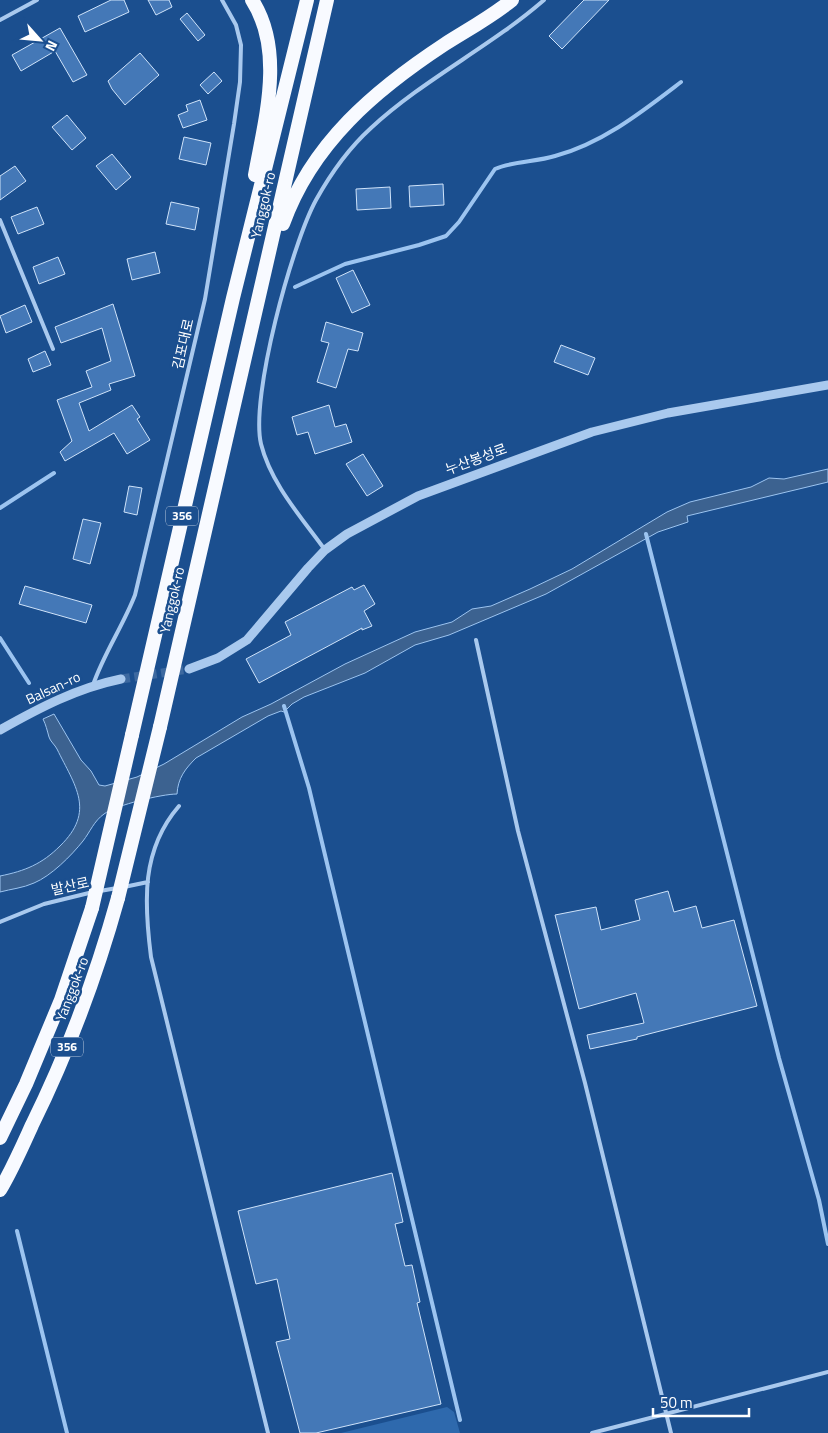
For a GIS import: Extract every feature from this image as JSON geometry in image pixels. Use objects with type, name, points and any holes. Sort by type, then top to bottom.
[{"type":"highway","points":[[233,298],[270,74],[266,32],[252,0]]},
{"type":"highway","name":"Yanggok-ro","points":[[0,1138],[26,1084],[61,1000],[92,908],[233,298],[307,0]]},
{"type":"highway","name":"Yanggok-ro","points":[[0,1190],[43,1102],[78,1021],[102,958],[160,727],[327,0]]},
{"type":"highway","points":[[248,342],[293,197],[324,148],[342,127],[386,85],[512,0]]},
{"type":"street","name":"누산봉성로","points":[[189,669],[218,658],[247,640],[325,550],[372,519],[425,493],[592,432],[668,413],[828,386]]},
{"type":"street","name":"Balsan-ro","points":[[0,730],[63,696],[93,685],[121,679]]},
{"type":"lane","points":[[0,20],[37,0]]},
{"type":"lane","name":"김포대로","points":[[93,685],[100,664],[127,616],[135,595],[205,299],[240,74],[240,36],[222,0]]},
{"type":"lane","points":[[325,550],[300,516],[270,469],[259,430],[260,400],[276,325],[306,222],[335,170],[370,129],[408,98],[511,27],[544,0]]},
{"type":"lane","points":[[0,220],[53,349]]},
{"type":"lane","points":[[476,640],[518,831],[584,1083],[671,1433]]},
{"type":"lane","points":[[179,806],[160,832],[154,846],[148,882],[147,928],[150,957],[268,1433]]},
{"type":"lane","name":"발산로","points":[[0,922],[67,897],[148,882]]},
{"type":"lane","points":[[592,1433],[828,1372]]},
{"type":"shaded area","points":[[828,469],[828,482],[687,516],[688,522],[658,532],[546,594],[449,635],[415,645],[365,673],[304,697],[292,704],[284,712],[281,711],[268,716],[196,758],[183,774],[177,794],[139,801],[118,807],[104,814],[97,820],[73,853],[47,876],[30,885],[0,892],[0,876],[25,869],[47,858],[71,833],[80,810],[79,798],[75,787],[50,738],[43,719],[54,714],[81,760],[91,771],[99,785],[105,786],[137,777],[164,764],[242,717],[271,704],[345,664],[415,632],[452,622],[472,609],[491,606],[572,569],[667,512],[690,502],[751,487],[769,478],[784,479]]},
{"type":"shaded area","points":[[447,1407],[454,1412],[460,1433],[341,1433]]},
{"type":"building","points":[[111,0],[124,0],[129,12],[85,32],[78,16]]},
{"type":"building","points":[[148,0],[169,0],[172,7],[156,15]]},
{"type":"building","points":[[584,0],[609,0],[562,49],[549,36]]},
{"type":"building","points":[[187,13],[205,35],[198,41],[180,19]]},
{"type":"building","points":[[60,28],[87,75],[73,82],[55,51],[21,71],[12,55]]},
{"type":"building","points":[[140,53],[159,75],[125,105],[108,81]]},
{"type":"building","points":[[214,72],[222,81],[208,94],[200,85]]},
{"type":"building","points":[[200,100],[207,120],[183,128],[178,115],[188,111],[186,105]]},
{"type":"building","points":[[67,115],[86,138],[72,150],[52,127]]},
{"type":"building","points":[[184,137],[211,143],[206,165],[179,159]]},
{"type":"building","points":[[112,154],[131,177],[116,190],[96,166]]},
{"type":"building","points":[[15,166],[26,181],[0,200],[0,176]]},
{"type":"building","points":[[443,184],[444,205],[410,207],[409,186]]},
{"type":"building","points":[[390,187],[391,208],[357,210],[356,189]]},
{"type":"building","points":[[171,202],[199,208],[195,230],[166,224]]},
{"type":"building","points":[[37,207],[44,224],[18,234],[11,217]]},
{"type":"building","points":[[155,252],[160,273],[132,280],[127,259]]},
{"type":"building","points":[[58,257],[65,274],[39,284],[33,267]]},
{"type":"building","points":[[353,270],[370,305],[352,313],[336,278]]},
{"type":"building","points":[[113,304],[135,376],[109,384],[111,390],[79,403],[89,431],[132,405],[140,417],[137,419],[150,440],[127,454],[114,433],[65,461],[60,452],[72,441],[57,400],[92,387],[86,371],[111,361],[102,328],[61,343],[55,327]]},
{"type":"building","points":[[25,305],[32,322],[6,333],[0,316]]},
{"type":"building","points":[[326,322],[363,333],[358,351],[348,349],[336,388],[317,382],[329,343],[321,341]]},
{"type":"building","points":[[561,345],[595,358],[588,375],[554,362]]},
{"type":"building","points":[[45,351],[51,365],[33,372],[28,359]]},
{"type":"building","points":[[329,405],[335,427],[346,424],[352,442],[315,454],[308,432],[297,435],[292,417]]},
{"type":"building","points":[[363,454],[383,486],[367,496],[346,464]]},
{"type":"building","points":[[129,486],[142,488],[137,515],[124,512]]},
{"type":"building","points":[[83,519],[101,523],[90,564],[73,559]]},
{"type":"building","points":[[364,585],[375,604],[364,611],[372,626],[362,630],[362,628],[259,683],[246,659],[291,635],[285,622],[352,587],[354,590]]},
{"type":"building","points":[[25,586],[92,605],[86,623],[19,604]]},
{"type":"building","points":[[668,891],[674,912],[696,906],[702,928],[734,920],[757,1006],[637,1037],[637,1039],[590,1049],[587,1035],[644,1023],[636,993],[579,1009],[555,915],[596,907],[601,930],[640,920],[635,900]]},
{"type":"building","points":[[392,1173],[403,1222],[395,1224],[405,1266],[412,1265],[420,1302],[417,1303],[441,1404],[316,1433],[300,1433],[276,1342],[290,1339],[277,1279],[256,1284],[238,1211]]},
{"type":"waterway","points":[[295,287],[345,264],[446,236],[459,222],[495,169],[509,164],[555,156],[590,143],[622,125],[681,82]]},
{"type":"waterway","points":[[0,508],[54,473]]},
{"type":"waterway","points":[[646,534],[779,1058],[819,1200],[828,1244]]},
{"type":"waterway","points":[[0,638],[29,683]]},
{"type":"waterway","points":[[284,706],[309,788],[460,1420]]},
{"type":"waterway","points":[[17,1231],[67,1433]]},
{"type":"tunnel","points":[[121,679],[189,669]]}]
